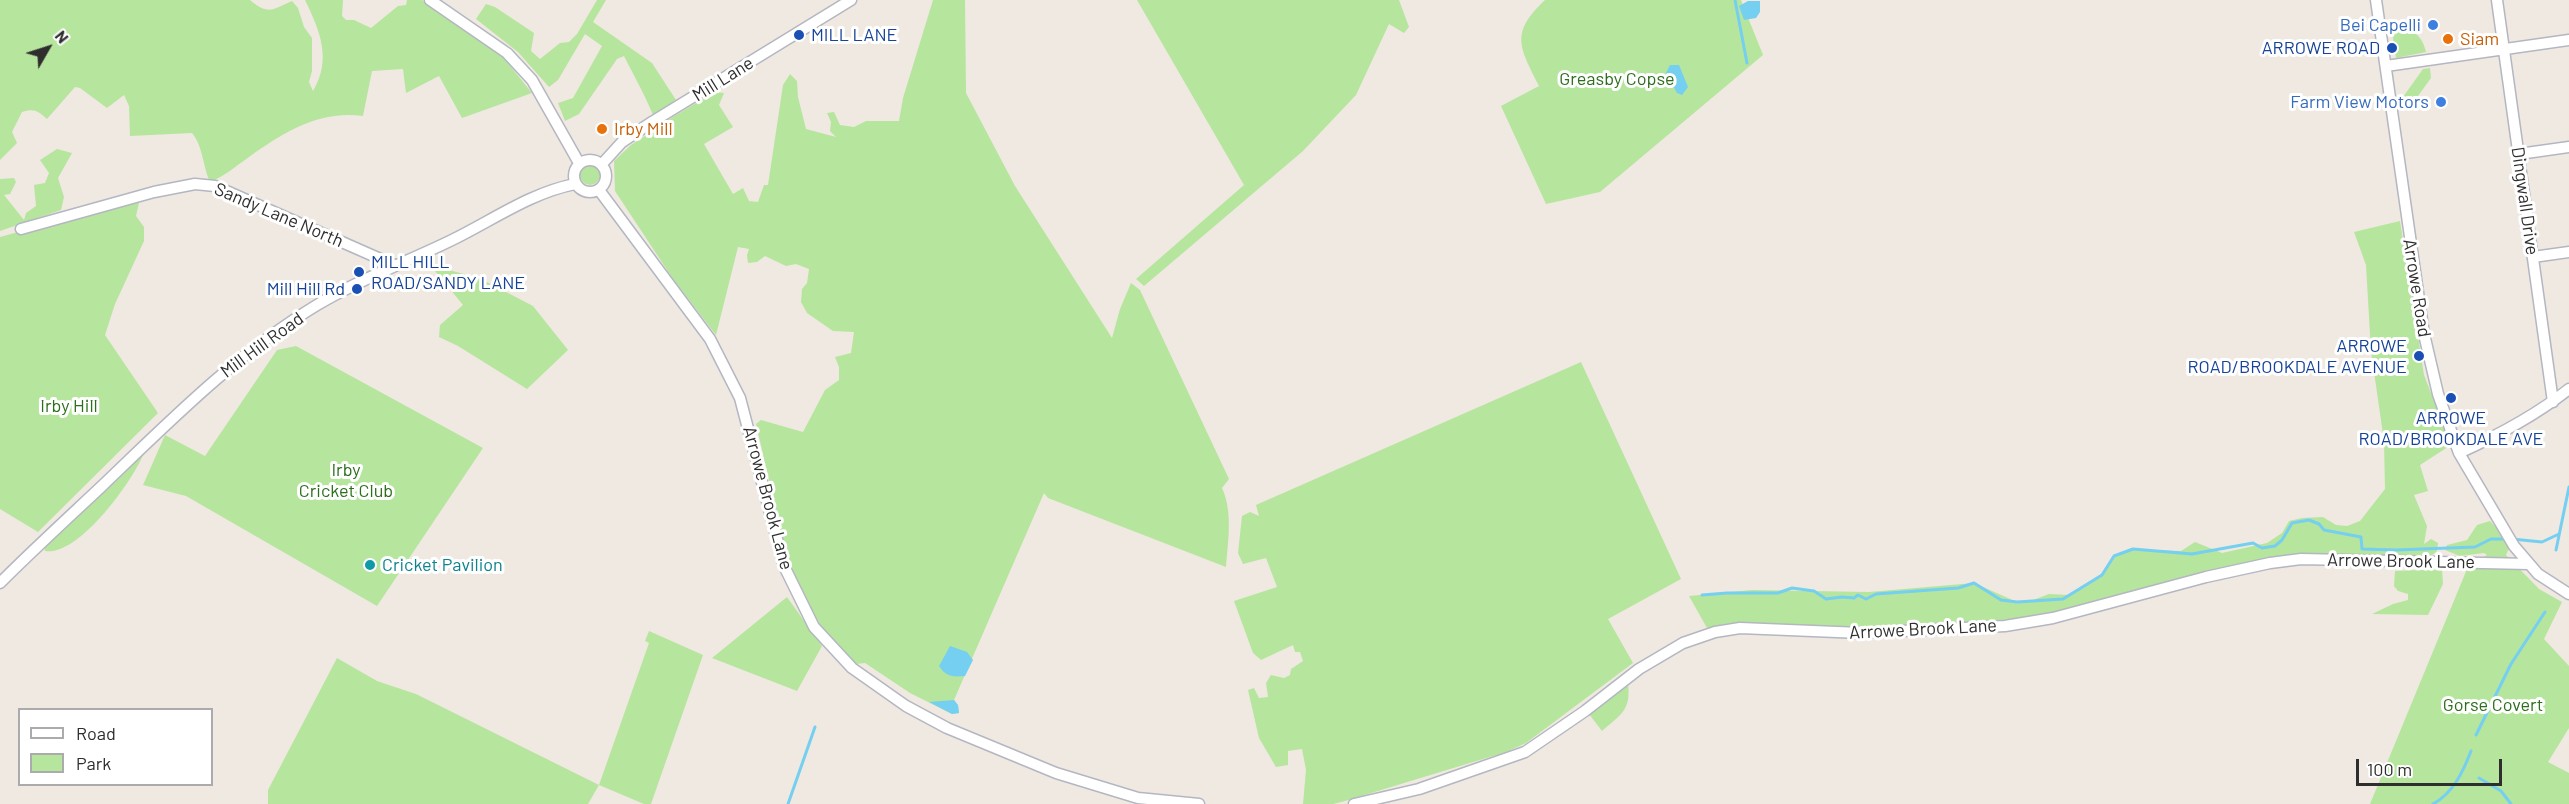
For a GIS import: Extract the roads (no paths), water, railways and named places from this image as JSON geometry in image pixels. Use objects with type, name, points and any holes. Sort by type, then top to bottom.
[{"type":"street","points":[[430,0],[507,53],[532,80],[579,163]]},
{"type":"street","name":"Mill Lane","points":[[602,164],[622,142],[652,122],[851,0]]},
{"type":"street","name":"Arrowe Road","points":[[2376,0],[2424,334],[2438,394],[2459,453],[2514,546],[2548,581],[2565,591]]},
{"type":"street","name":"Dingwall Drive","points":[[2497,0],[2553,402]]},
{"type":"street","points":[[2386,66],[2569,40]]},
{"type":"street","points":[[2519,154],[2569,147]]},
{"type":"street","points":[[592,160],[602,164],[606,178],[599,190],[588,192],[575,184],[573,174],[579,163],[592,160]]},
{"type":"street","name":"Sandy Lane North","points":[[21,229],[154,192],[195,184],[215,186],[394,265]]},
{"type":"street","name":"Mill Hill Road","points":[[0,583],[210,383],[282,327],[319,304],[394,265],[451,241],[527,200],[556,188],[575,184]]},
{"type":"street","name":"Arrowe Brook Lane","points":[[599,190],[710,339],[740,398],[784,566],[814,627],[852,668],[906,706],[947,728],[1056,773],[1138,798],[1199,804]]},
{"type":"street","points":[[2533,257],[2569,252]]},
{"type":"street","points":[[2459,453],[2509,430],[2569,389]]},
{"type":"street","name":"Arrowe Brook Lane","points":[[1354,804],[1419,789],[1525,752],[1585,711],[1639,669],[1683,643],[1715,632],[1740,628],[1861,633],[2005,626],[2053,618],[2217,574],[2301,559],[2529,564]]},
{"type":"water","points":[[1748,1],[1760,1],[1760,12],[1756,18],[1744,20],[1739,6]]},
{"type":"water","points":[[1670,65],[1679,65],[1688,87],[1682,95],[1677,93],[1666,73]]},
{"type":"water","points":[[950,646],[967,652],[973,660],[965,676],[950,676],[939,666]]},
{"type":"water","points":[[954,700],[958,705],[959,713],[952,714],[929,702]]},
{"type":"waterway","points":[[1735,0],[1747,63]]},
{"type":"waterway","points":[[2556,550],[2569,487]]},
{"type":"waterway","points":[[1702,595],[1778,593],[1792,588],[1814,591],[1826,599],[1854,598],[1858,595],[1866,599],[1876,594],[1958,588],[1974,583],[2001,600],[2017,602],[2063,599],[2102,575],[2114,556],[2133,549],[2192,554],[2253,543],[2262,548],[2275,546],[2282,540],[2292,523],[2309,520],[2319,524],[2324,530],[2361,537],[2362,549],[2475,547],[2491,539],[2506,539]]},
{"type":"waterway","points":[[2512,539],[2542,542],[2559,534]]},
{"type":"waterway","points":[[2476,735],[2511,664],[2545,612]]},
{"type":"waterway","points":[[788,804],[815,727]]},
{"type":"waterway","points":[[2433,804],[2446,794],[2456,781],[2471,751]]},
{"type":"waterway","points":[[2479,778],[2501,791],[2511,804]]},
{"type":"place","name":"Bei Capelli","points":[[2433,25]]},
{"type":"place","name":"MILL LANE","points":[[799,35]]},
{"type":"place","name":"Siam","points":[[2448,39]]},
{"type":"place","name":"ARROWE ROAD","points":[[2392,48]]},
{"type":"place","name":"Farm View Motors","points":[[2441,102]]},
{"type":"place","name":"Irby Mill","points":[[602,129]]},
{"type":"place","name":"MILL HILL ROAD/SANDY LANE","points":[[359,272]]},
{"type":"place","name":"Mill Hill Rd","points":[[357,289]]},
{"type":"place","name":"ARROWE ROAD/BROOKDALE AVENUE","points":[[2419,356]]},
{"type":"place","name":"ARROWE ROAD/BROOKDALE AVE","points":[[2451,398]]},
{"type":"place","name":"Cricket Pavilion","points":[[370,565]]},
{"type":"park label","name":"Greasby Copse","points":[[1617,79]]},
{"type":"park label","name":"Irby Hill","points":[[69,406]]},
{"type":"park label","name":"Irby Cricket Club","points":[[346,480]]},
{"type":"park label","name":"Gorse Covert","points":[[2493,705]]}]
